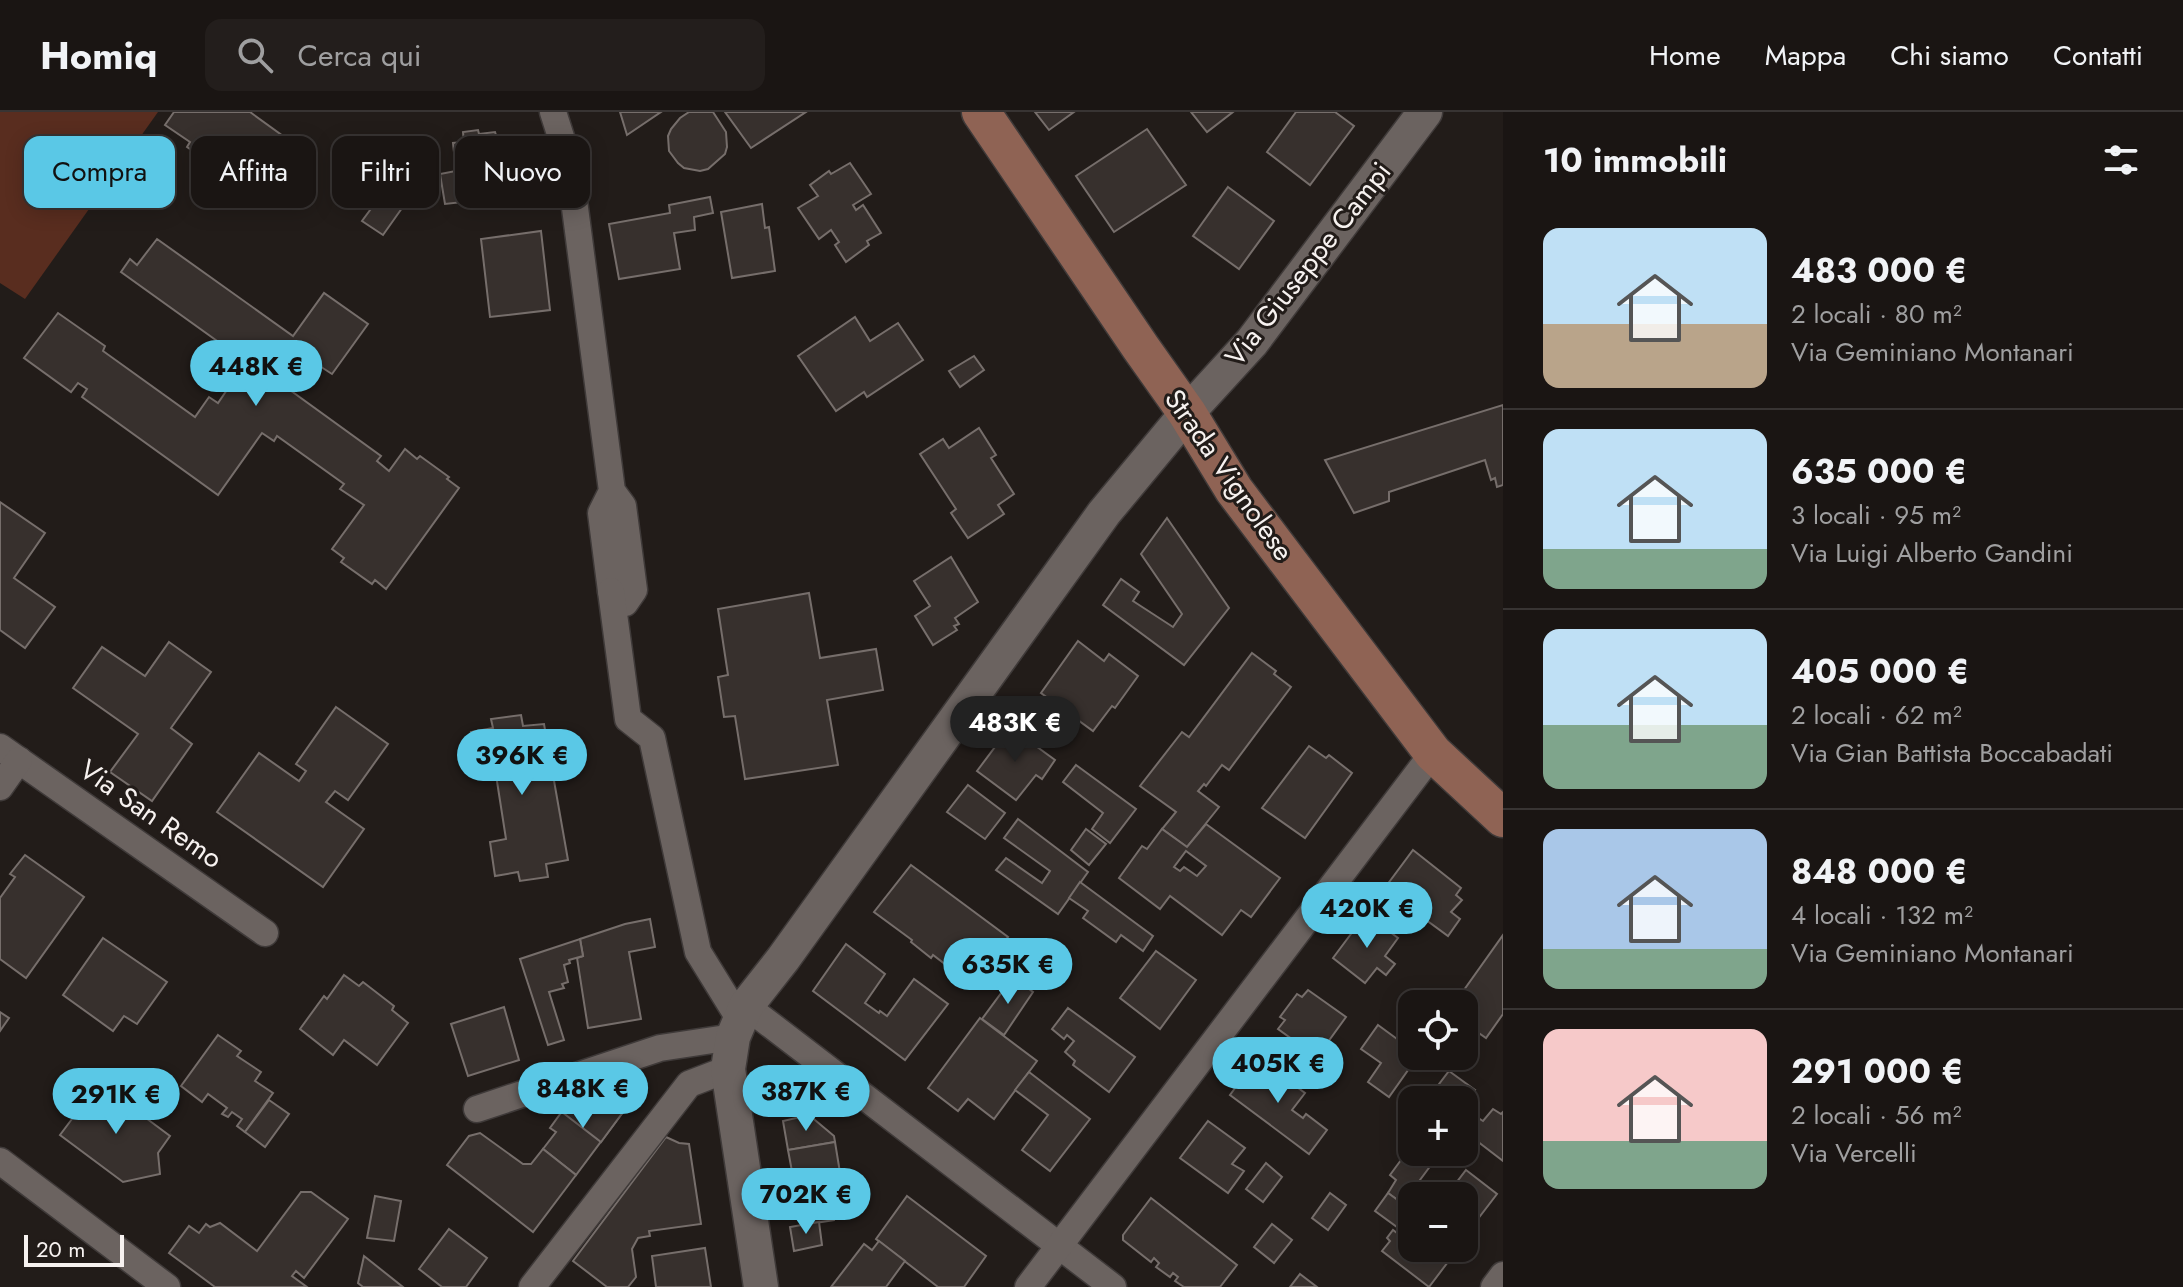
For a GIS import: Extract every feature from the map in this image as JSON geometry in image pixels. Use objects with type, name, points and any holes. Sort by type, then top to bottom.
[{"type":"main road","name":"Strada Vignolese","points":[[981,112],[1187,413],[1234,490],[1433,753],[1503,818]]},
{"type":"street","points":[[553,112],[569,162],[612,491],[601,513],[628,719],[652,738],[698,952],[737,1033],[761,1287]]},
{"type":"street","name":"Via Giuseppe Campi","points":[[737,1033],[783,959],[1104,513],[1187,413],[1252,342],[1425,112]]},
{"type":"street","points":[[1028,1287],[1433,753]]},
{"type":"street","points":[[0,787],[10,754]]},
{"type":"street","name":"Via San Remo","points":[[10,754],[265,933]]},
{"type":"street","points":[[532,1287],[689,1084],[737,1033]]},
{"type":"street","points":[[477,1109],[660,1048],[737,1033],[1060,1247],[1113,1287]]},
{"type":"street","points":[[0,1161],[167,1287]]},
{"type":"street","points":[[1494,1287],[1503,1275]]},
{"type":"shaded area","points":[[0,112],[158,112],[141,136],[24,136],[24,208],[90,208],[25,299],[0,283]]},
{"type":"building","points":[[174,112],[250,112],[283,136],[191,136],[191,150],[187,147],[190,142],[165,125]]},
{"type":"building","points":[[620,112],[661,112],[627,135]]},
{"type":"building","points":[[689,112],[713,112],[726,132],[725,154],[708,169],[684,168],[669,151],[671,129]]},
{"type":"building","points":[[725,112],[806,112],[751,148]]},
{"type":"building","points":[[1035,112],[1074,112],[1049,130]]},
{"type":"building","points":[[1191,112],[1233,112],[1207,132]]},
{"type":"building","points":[[1296,112],[1335,112],[1354,126],[1310,185],[1267,152]]},
{"type":"building","points":[[1147,129],[1186,185],[1114,232],[1076,176]]},
{"type":"building","points":[[463,132],[495,132],[496,136],[463,136]]},
{"type":"building","points":[[850,163],[871,194],[853,205],[856,210],[863,205],[881,233],[867,241],[869,245],[846,262],[835,245],[839,242],[831,230],[819,239],[798,208],[818,196],[810,185],[829,171],[831,174]]},
{"type":"building","points":[[455,171],[455,203],[445,204],[440,174]]},
{"type":"building","points":[[1228,187],[1274,221],[1239,269],[1193,236]]},
{"type":"building","points":[[710,197],[713,213],[694,217],[695,230],[674,233],[680,269],[619,279],[609,224],[670,213],[669,205]]},
{"type":"building","points":[[762,204],[765,228],[769,227],[775,271],[732,278],[721,212]]},
{"type":"building","points":[[372,208],[402,208],[383,235],[362,221]]},
{"type":"building","points":[[541,231],[550,310],[490,317],[481,239]]},
{"type":"building","points":[[157,239],[293,336],[324,293],[368,324],[332,374],[315,363],[311,375],[307,373],[299,384],[289,377],[283,385],[381,456],[377,461],[389,471],[405,449],[417,459],[420,456],[459,488],[386,589],[375,580],[372,584],[341,562],[344,558],[332,549],[364,505],[340,489],[344,484],[277,436],[274,441],[262,433],[218,495],[82,397],[87,389],[78,383],[71,392],[24,358],[58,313],[105,346],[103,351],[195,417],[209,397],[218,403],[233,381],[225,375],[238,356],[121,272],[130,259],[137,265]]},
{"type":"building","points":[[855,317],[870,341],[898,323],[923,360],[867,397],[864,392],[836,411],[798,356]]},
{"type":"building","points":[[974,356],[984,370],[960,387],[949,371]]},
{"type":"building","points":[[1503,405],[1503,485],[1497,487],[1495,478],[1491,480],[1485,460],[1389,492],[1389,501],[1354,513],[1325,460]]},
{"type":"building","points":[[979,428],[996,455],[991,458],[1014,494],[998,505],[1004,514],[968,538],[951,513],[956,509],[920,454],[943,439],[949,448]]},
{"type":"building","points":[[0,502],[45,533],[14,578],[55,607],[25,648],[0,630]]},
{"type":"building","points":[[1167,518],[1229,608],[1184,665],[1103,605],[1121,579],[1139,592],[1133,601],[1173,627],[1182,614],[1141,554]]},
{"type":"building","points":[[951,557],[978,602],[955,618],[959,624],[954,626],[957,630],[933,645],[915,616],[930,606],[914,581]]},
{"type":"building","points":[[809,593],[820,658],[876,649],[883,690],[827,700],[838,765],[745,779],[735,716],[724,717],[718,677],[728,675],[718,609]]},
{"type":"building","points":[[1078,641],[1104,661],[1109,654],[1138,676],[1115,708],[1112,706],[1093,731],[1041,693]]},
{"type":"building","points":[[169,642],[211,672],[171,728],[192,744],[152,801],[110,772],[138,734],[73,688],[102,647],[145,676]]},
{"type":"building","points":[[1252,653],[1291,687],[1229,770],[1222,765],[1206,786],[1204,784],[1198,791],[1219,807],[1187,847],[1162,829],[1176,812],[1140,786],[1182,732],[1189,737]]},
{"type":"building","points":[[336,707],[388,744],[348,800],[335,791],[326,802],[364,829],[323,887],[217,812],[259,753],[299,781],[306,771],[296,764]]},
{"type":"building","points":[[521,715],[523,726],[544,724],[568,860],[546,864],[548,877],[520,881],[518,872],[495,876],[490,842],[506,839],[496,775],[477,778],[475,765],[494,762],[493,758],[476,760],[471,732],[493,728],[491,719]]},
{"type":"building","points":[[1010,727],[1055,760],[1042,779],[1036,775],[1016,800],[977,771]]},
{"type":"building","points":[[1309,746],[1326,758],[1329,755],[1352,773],[1305,838],[1262,808]]},
{"type":"building","points":[[1076,765],[1136,809],[1110,843],[1092,829],[1103,813],[1063,782]]},
{"type":"building","points":[[968,785],[1005,813],[985,839],[947,812]]},
{"type":"building","points":[[1018,819],[1088,872],[1058,914],[996,870],[1006,858],[1042,883],[1050,871],[1004,838]]},
{"type":"building","points":[[1206,824],[1280,878],[1251,917],[1241,910],[1222,935],[1170,896],[1160,909],[1119,878],[1142,846],[1147,849],[1162,829],[1187,847]],"holes":[[[1186,851],[1206,866],[1197,876],[1184,867],[1180,871],[1174,867]]]},
{"type":"building","points":[[1086,829],[1106,844],[1089,865],[1071,850]]},
{"type":"building","points":[[1413,850],[1461,888],[1456,895],[1462,900],[1451,912],[1460,919],[1448,936],[1384,889]]},
{"type":"building","points":[[25,855],[84,897],[26,978],[0,959],[0,898],[15,877],[10,874]]},
{"type":"building","points":[[911,865],[1008,937],[971,984],[933,955],[931,958],[874,912]]},
{"type":"building","points":[[1080,882],[1153,936],[1143,951],[1121,935],[1116,942],[1083,918],[1088,911],[1069,898]]},
{"type":"building","points":[[1366,914],[1398,938],[1385,956],[1395,964],[1386,975],[1377,968],[1365,983],[1333,958]]},
{"type":"building","points":[[650,919],[655,947],[629,952],[641,1019],[588,1028],[577,958],[583,956],[580,939]]},
{"type":"building","points":[[1503,935],[1503,1014],[1486,1038],[1478,1032],[1478,990],[1464,990]]},
{"type":"building","points":[[103,938],[167,982],[137,1024],[124,1016],[113,1031],[63,995]]},
{"type":"building","points":[[580,939],[583,956],[564,965],[568,982],[562,984],[564,988],[549,992],[564,1040],[548,1045],[520,959]]},
{"type":"building","points":[[846,944],[885,974],[865,1003],[879,1013],[887,1016],[914,979],[948,1004],[905,1060],[813,991]]},
{"type":"building","points":[[1156,951],[1196,980],[1160,1029],[1120,998]]},
{"type":"building","points":[[344,975],[359,986],[363,982],[394,1006],[392,1010],[408,1023],[377,1065],[344,1040],[333,1055],[300,1029]]},
{"type":"building","points":[[1013,977],[1033,992],[1004,1035],[982,1019]]},
{"type":"building","points":[[1308,990],[1346,1017],[1317,1057],[1278,1029],[1285,1020],[1280,1017],[1297,994],[1302,997]]},
{"type":"building","points":[[504,1007],[519,1060],[468,1076],[451,1024]]},
{"type":"building","points":[[1068,1008],[1135,1057],[1109,1092],[1073,1065],[1075,1061],[1065,1052],[1074,1041],[1067,1035],[1064,1039],[1052,1029]]},
{"type":"building","points":[[0,1012],[9,1018],[0,1031]]},
{"type":"building","points":[[980,1018],[1037,1061],[994,1119],[968,1099],[958,1111],[928,1088]]},
{"type":"building","points":[[1378,1025],[1398,1040],[1398,1070],[1408,1070],[1389,1097],[1368,1082],[1381,1063],[1361,1049]]},
{"type":"building","points":[[218,1035],[241,1051],[237,1056],[261,1072],[255,1081],[273,1093],[245,1132],[237,1126],[242,1119],[232,1112],[228,1117],[222,1114],[227,1108],[208,1094],[202,1102],[181,1086]]},
{"type":"building","points":[[1257,1058],[1305,1093],[1292,1110],[1303,1118],[1306,1114],[1327,1130],[1309,1154],[1230,1095]]},
{"type":"building","points":[[1449,1071],[1470,1086],[1438,1086]]},
{"type":"building","points":[[1029,1072],[1090,1119],[1050,1171],[1022,1150],[1048,1115],[1015,1090]]},
{"type":"building","points":[[99,1083],[170,1136],[158,1153],[160,1174],[123,1182],[60,1135]]},
{"type":"building","points":[[616,1093],[626,1108],[576,1175],[543,1149],[556,1132],[550,1128],[566,1106]]},
{"type":"building","points":[[616,1093],[626,1108],[601,1142],[562,1112],[566,1106]]},
{"type":"building","points":[[269,1100],[289,1114],[265,1147],[245,1132]]},
{"type":"building","points":[[1493,1109],[1501,1114],[1503,1112],[1503,1161],[1478,1142],[1478,1118],[1483,1121]]},
{"type":"building","points":[[809,1115],[834,1136],[835,1142],[788,1150],[783,1121]]},
{"type":"building","points":[[1208,1121],[1245,1148],[1232,1164],[1244,1171],[1228,1193],[1180,1158]]},
{"type":"building","points":[[480,1133],[523,1164],[531,1164],[543,1149],[576,1175],[533,1232],[447,1165],[469,1136]]},
{"type":"building","points":[[666,1137],[689,1144],[701,1224],[649,1231],[650,1236],[638,1238],[632,1249],[636,1277],[628,1287],[607,1287],[573,1261]]},
{"type":"building","points":[[835,1142],[844,1197],[834,1220],[802,1225],[788,1150]]},
{"type":"building","points":[[1266,1163],[1282,1177],[1263,1202],[1246,1189]]},
{"type":"building","points":[[1398,1164],[1430,1166],[1420,1180],[1423,1182],[1398,1182],[1398,1200],[1388,1193],[1396,1180],[1390,1175]]},
{"type":"building","points":[[1466,1170],[1497,1194],[1478,1219],[1478,1182],[1457,1182]]},
{"type":"building","points":[[301,1192],[311,1192],[348,1219],[304,1278],[296,1271],[292,1276],[307,1287],[215,1287],[169,1253],[189,1226],[199,1233],[206,1224],[210,1227],[220,1223],[257,1251]]},
{"type":"building","points":[[1330,1193],[1346,1205],[1328,1230],[1312,1218]]},
{"type":"building","points":[[1388,1193],[1398,1200],[1398,1226],[1397,1227],[1375,1211]]},
{"type":"building","points":[[375,1196],[401,1201],[394,1241],[367,1238]]},
{"type":"building","points":[[907,1196],[986,1256],[964,1287],[938,1287],[876,1239]]},
{"type":"building","points":[[1151,1198],[1237,1265],[1220,1287],[1184,1287],[1175,1281],[1178,1277],[1173,1273],[1170,1277],[1156,1267],[1159,1263],[1154,1258],[1151,1262],[1123,1240],[1123,1235]]},
{"type":"building","points":[[819,1222],[822,1245],[794,1251],[790,1227]]},
{"type":"building","points":[[1272,1224],[1292,1240],[1274,1263],[1254,1247]]},
{"type":"building","points":[[449,1229],[487,1258],[466,1287],[442,1287],[419,1269]]},
{"type":"building","points":[[1393,1230],[1397,1233],[1398,1262],[1448,1262],[1429,1287],[1382,1251],[1390,1241],[1387,1238]]},
{"type":"building","points":[[879,1241],[905,1261],[886,1287],[831,1287],[864,1244],[872,1250]]},
{"type":"building","points":[[705,1248],[711,1287],[656,1287],[652,1256]]},
{"type":"building","points":[[364,1256],[403,1287],[363,1287],[358,1283]]},
{"type":"building","points":[[1300,1274],[1317,1287],[1290,1287]]}]
